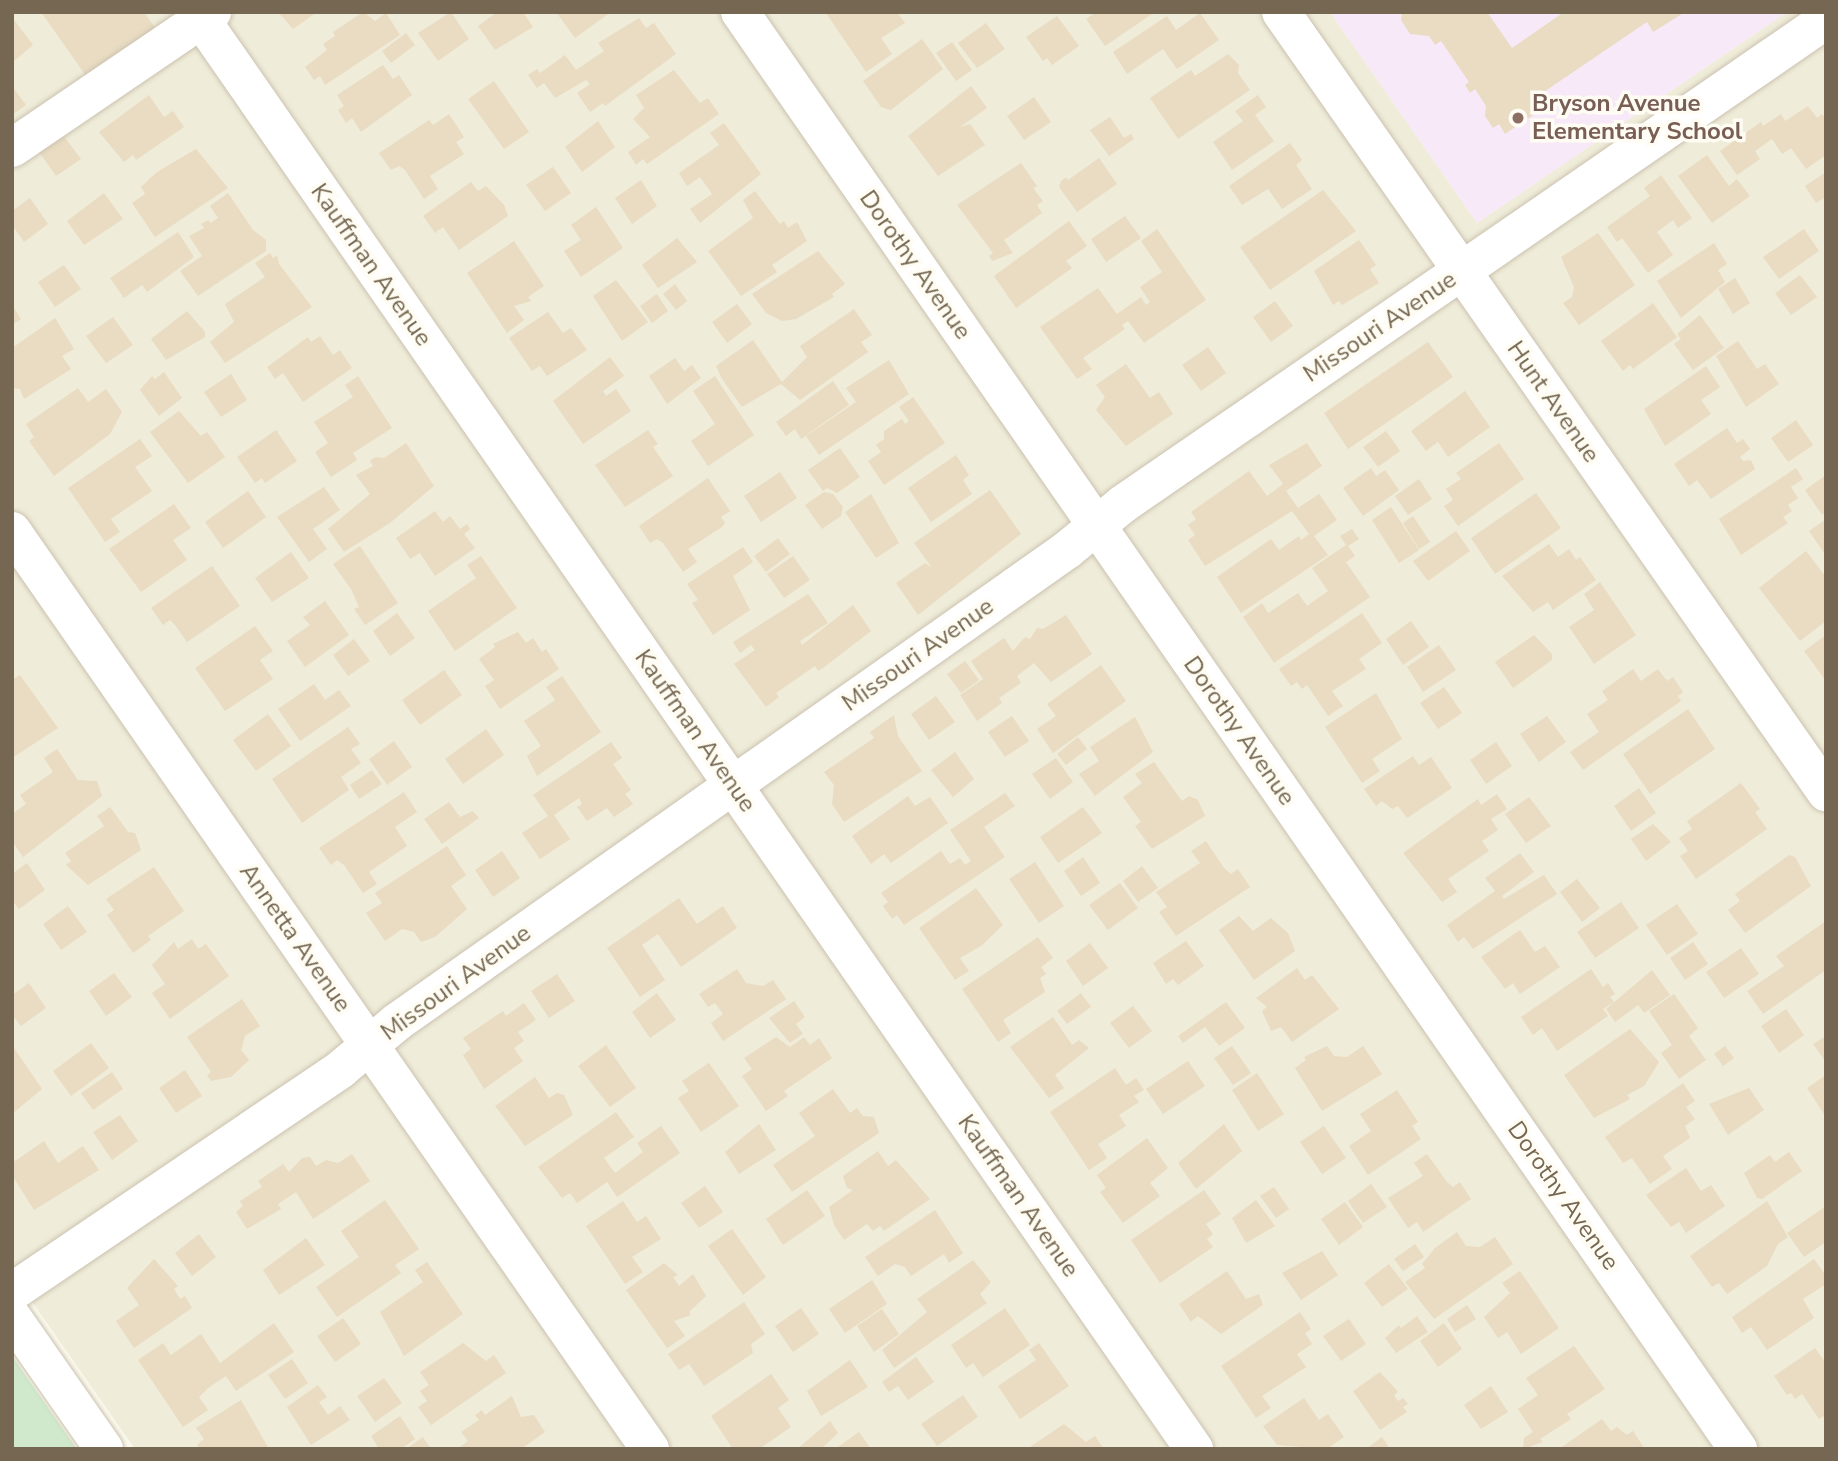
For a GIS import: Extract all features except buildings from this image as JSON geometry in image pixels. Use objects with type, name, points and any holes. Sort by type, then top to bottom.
[{"type":"street","name":"Dorothy Avenue","points":[[740,12],[1738,1449]]},
{"type":"street","name":"Hunt Avenue","points":[[1281,12],[1826,792]]},
{"type":"street","points":[[12,148],[203,15]]},
{"type":"street","name":"Kauffman Avenue","points":[[203,15],[733,786],[1194,1449]]},
{"type":"street","name":"Missouri Avenue","points":[[12,1292],[341,1069],[369,1045],[1096,526],[1826,20]]},
{"type":"street","name":"Annetta Avenue","points":[[12,531],[650,1449]]},
{"type":"street","points":[[12,1317],[23,1356],[104,1449]]},
{"type":"shaded area","points":[[12,12],[1330,12],[1477,223],[1787,12],[1826,12],[1826,1449],[135,1449],[12,1273]]},
{"type":"shaded area","name":"Bryson Avenue Elementary School","points":[[1330,12],[1787,12],[1477,223]]},
{"type":"green space","points":[[12,1356],[77,1449],[12,1449]]},
{"type":"place","name":"Bryson Avenue Elementary School","points":[[1518,118]]}]
